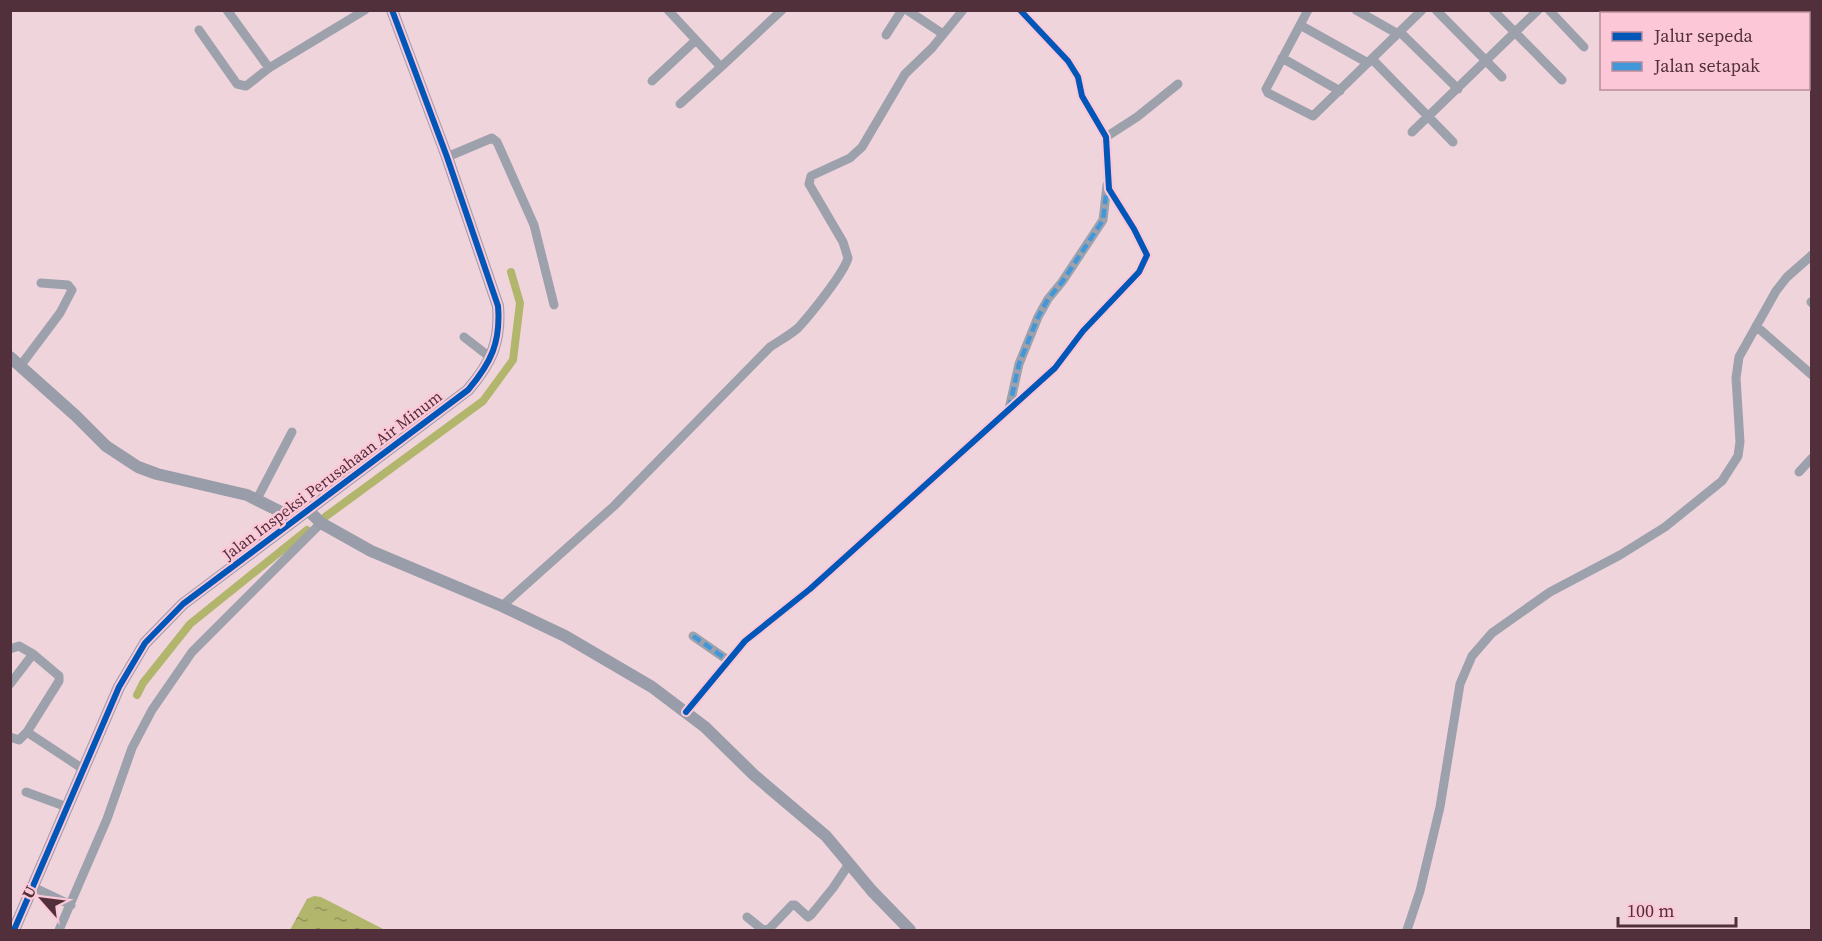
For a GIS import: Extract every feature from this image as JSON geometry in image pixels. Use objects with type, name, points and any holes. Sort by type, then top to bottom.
[{"type":"street","points":[[227,10],[269,68]]},
{"type":"street","points":[[199,30],[237,84],[246,86],[269,68],[364,10]]},
{"type":"street","name":"Jalan Inspeksi Perusahaan Air Minum","points":[[14,930],[119,687],[145,643],[183,604],[468,390],[481,375],[491,358],[500,327],[498,306],[447,157],[392,10]]},
{"type":"street","points":[[680,104],[782,10]]},
{"type":"street","points":[[886,35],[902,10]]},
{"type":"street","points":[[907,10],[943,34]]},
{"type":"street","points":[[502,606],[614,506],[764,352],[797,329],[805,320],[848,258],[843,242],[809,184],[811,176],[850,158],[862,147],[905,74],[963,10]]},
{"type":"street","points":[[1009,409],[1019,363],[1038,317],[1103,220],[1107,182],[1106,137],[1082,96],[1078,77],[1020,10]]},
{"type":"street","points":[[1308,10],[1268,85],[1268,93],[1308,116],[1313,116],[1340,91],[1422,10]]},
{"type":"street","points":[[1356,10],[1399,33],[1458,89]]},
{"type":"street","points":[[1436,10],[1502,77]]},
{"type":"street","points":[[1493,10],[1562,80]]},
{"type":"street","points":[[1412,132],[1539,10]]},
{"type":"street","points":[[1549,10],[1584,47]]},
{"type":"street","points":[[674,12],[721,67]]},
{"type":"street","points":[[1300,25],[1370,61],[1429,116],[1453,142]]},
{"type":"street","points":[[652,81],[696,40]]},
{"type":"street","points":[[1282,58],[1340,91]]},
{"type":"street","points":[[1106,137],[1137,117],[1178,84]]},
{"type":"street","points":[[447,157],[492,138],[497,142],[534,225],[554,305]]},
{"type":"street","points":[[686,712],[745,641],[810,589],[1054,368],[1083,331],[1122,291],[1144,264],[1147,255],[1107,182]]},
{"type":"street","points":[[1407,930],[1420,891],[1440,807],[1460,684],[1472,656],[1492,633],[1550,592],[1647,538],[1722,481],[1738,456],[1740,442],[1736,368],[1739,357],[1786,277],[1812,255]]},
{"type":"street","points":[[21,365],[60,313],[72,290],[68,285],[41,283]]},
{"type":"street","points":[[1756,326],[1812,375]]},
{"type":"street","points":[[464,337],[491,358]]},
{"type":"street","points":[[10,357],[106,446],[138,467],[157,474],[213,486],[257,499],[295,519]]},
{"type":"street","points":[[257,499],[292,432]]},
{"type":"street","points":[[1799,472],[1812,458]]},
{"type":"street","points":[[307,509],[321,523],[371,551],[502,606],[565,636],[624,669],[686,712],[754,775],[826,836],[910,930]]},
{"type":"street","points":[[59,930],[107,819],[132,748],[152,710],[192,652],[321,523]]},
{"type":"street","points":[[693,636],[729,661]]},
{"type":"street","points":[[10,649],[19,646],[54,670],[59,677],[59,681],[27,732],[19,740],[10,737]]},
{"type":"street","points":[[10,684],[14,671],[33,654]]},
{"type":"street","points":[[27,732],[83,769]]},
{"type":"street","points":[[26,792],[67,807]]},
{"type":"street","points":[[747,917],[763,930],[770,928],[792,905],[808,917],[833,888],[849,864]]},
{"type":"street","points":[[33,887],[71,905]]},
{"type":"water","points":[[314,896],[321,897],[385,930],[290,930],[307,899]]},
{"type":"waterway","points":[[325,517],[483,401],[513,360],[520,303],[511,272]]},
{"type":"waterway","points":[[137,695],[143,683],[190,624],[307,530]]},
{"type":"marked path","points":[[1009,409],[1019,364],[1038,317],[1103,220],[1107,186]]},
{"type":"marked path","points":[[693,636],[729,661]]},
{"type":"cycle path","points":[[14,930],[119,687],[145,643],[183,604],[468,390],[483,371],[493,351],[498,331],[498,306],[447,157],[392,10]]},
{"type":"cycle path","points":[[686,712],[745,641],[810,589],[1055,368],[1083,331],[1139,272],[1147,255],[1109,189],[1106,137],[1082,96],[1078,77],[1068,61],[1020,10]]}]
